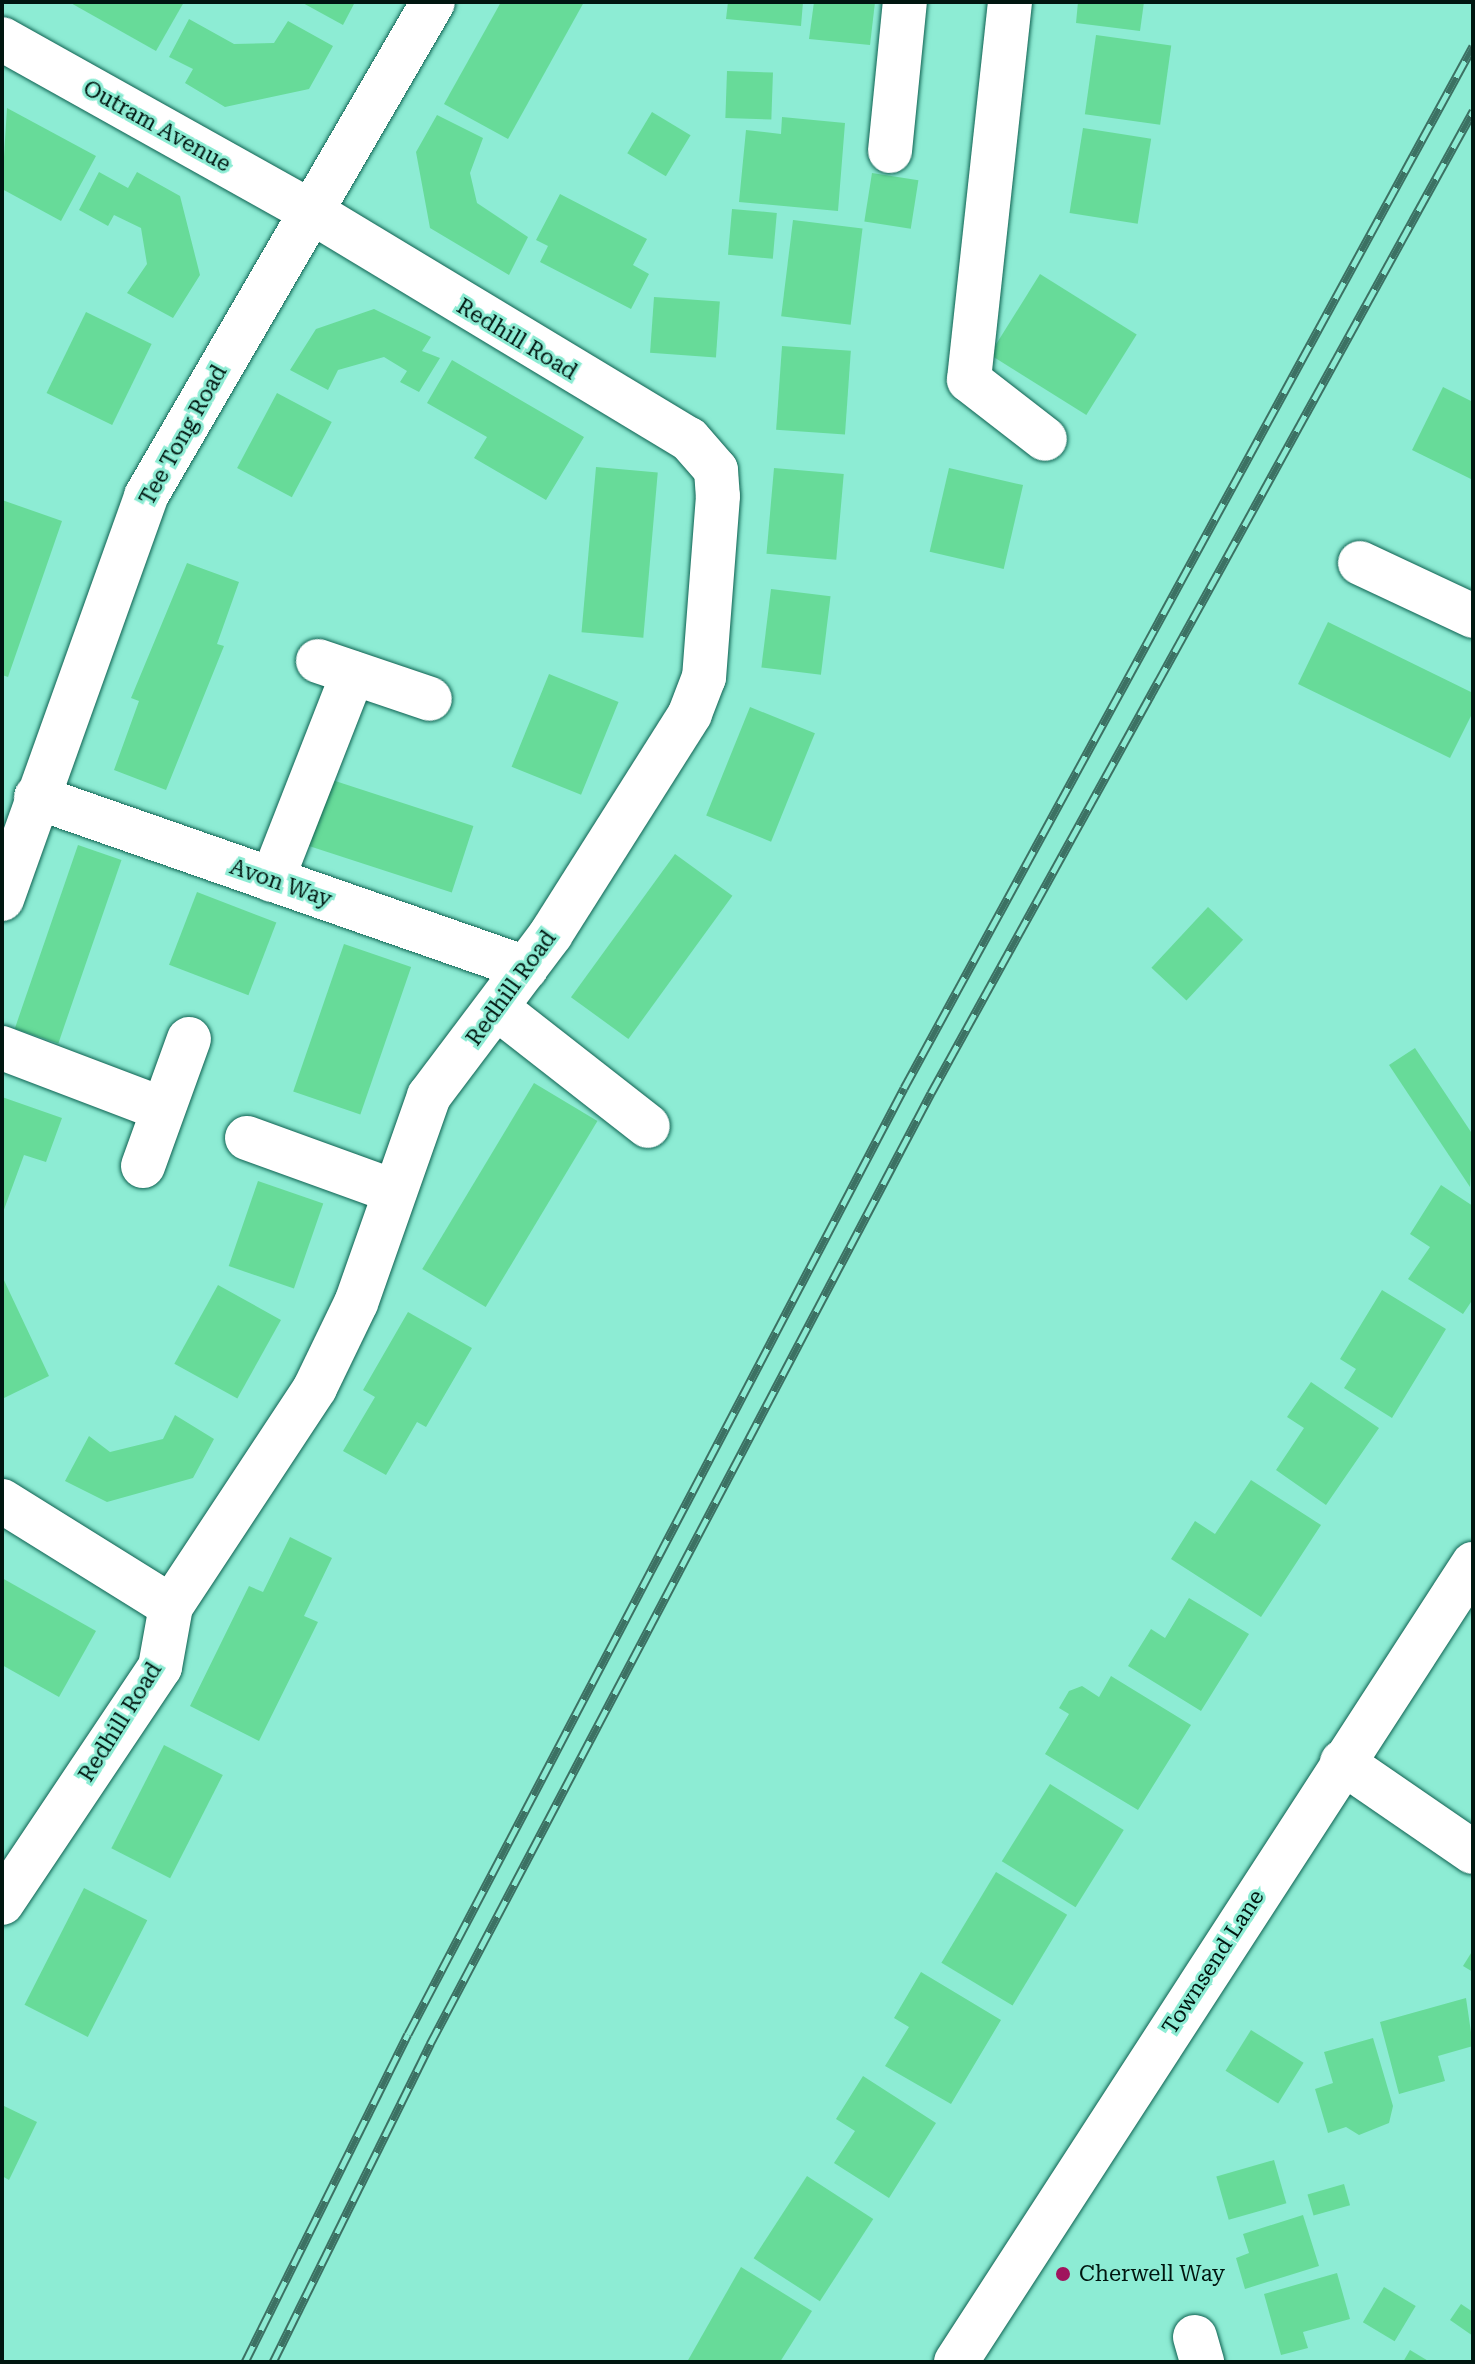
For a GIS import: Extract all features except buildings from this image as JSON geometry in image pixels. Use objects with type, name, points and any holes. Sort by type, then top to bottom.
[{"type":"street","name":"Tee Tong Road","points":[[2,899],[146,496],[433,2]]},
{"type":"street","points":[[890,151],[905,2]]},
{"type":"street","points":[[1010,2],[985,198],[971,387],[1045,439]]},
{"type":"street","name":"Outram Avenue","points":[[2,39],[312,212]]},
{"type":"street","name":"Redhill Road","points":[[2,1903],[160,1667],[171,1606],[315,1388],[356,1303],[391,1190],[429,1096],[498,1009],[526,968],[700,689],[716,470],[689,439],[312,212]]},
{"type":"street","points":[[1360,563],[1473,616]]},
{"type":"street","points":[[272,880],[336,667],[430,699]]},
{"type":"street","name":"Avon Way","points":[[36,797],[526,968]]},
{"type":"street","points":[[498,1009],[648,1126]]},
{"type":"street","points":[[143,1166],[189,1039]]},
{"type":"street","points":[[2,1048],[163,1109]]},
{"type":"street","points":[[247,1138],[391,1190]]},
{"type":"street","points":[[2,1501],[171,1606]]},
{"type":"street","name":"Townsend Lane","points":[[956,2362],[1473,1564]]},
{"type":"street","points":[[1342,1762],[1473,1852]]},
{"type":"railway","points":[[245,2362],[408,2034],[904,1088],[1473,46]]},
{"type":"railway","points":[[273,2362],[430,2044],[931,1093],[1473,111]]},
{"type":"place","name":"Cherwell Way","points":[[1063,2274]]}]
